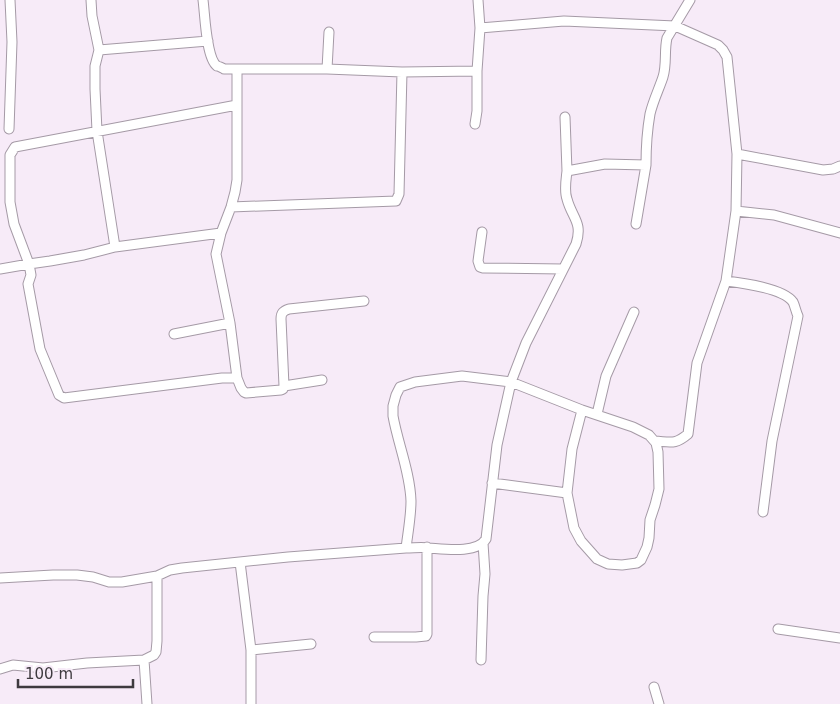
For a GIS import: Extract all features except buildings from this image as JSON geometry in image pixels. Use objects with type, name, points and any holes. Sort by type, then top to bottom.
[{"type":"street","points":[[9,129],[12,42],[10,0]]},
{"type":"street","points":[[91,0],[92,16],[99,50],[95,66],[97,131],[115,247]]},
{"type":"street","points":[[203,0],[208,41],[213,61],[217,66],[224,69],[327,69],[402,72],[477,71]]},
{"type":"street","points":[[476,124],[480,28],[478,0]]},
{"type":"street","points":[[636,224],[646,165],[646,144],[650,114],[663,76],[667,38],[690,0]]},
{"type":"street","points":[[480,28],[564,21],[675,26],[718,45],[727,57],[737,154],[736,211],[726,281],[697,363],[688,434],[681,440],[673,442],[655,441]]},
{"type":"street","points":[[327,69],[329,32]]},
{"type":"street","points":[[99,50],[208,41]]},
{"type":"street","points":[[238,69],[237,180],[231,207],[221,233],[216,254],[230,323],[238,378],[241,388],[246,393],[281,390],[284,386],[322,380]]},
{"type":"street","points":[[231,207],[396,201],[399,194],[402,72]]},
{"type":"street","points":[[237,105],[15,147],[10,156],[10,202],[14,224],[29,264],[31,275],[28,284],[40,349],[59,395],[64,398],[213,379],[238,378]]},
{"type":"street","points":[[0,578],[53,575],[93,577],[109,582],[122,582],[157,576],[170,570],[240,562],[406,548],[455,550],[471,548],[483,543],[486,539],[497,444],[511,382],[526,343],[579,235],[579,227],[566,197],[565,117]]},
{"type":"street","points":[[737,154],[823,170],[834,169],[840,166]]},
{"type":"street","points":[[567,171],[605,164],[646,165]]},
{"type":"street","points":[[736,211],[774,215],[840,234]]},
{"type":"street","points":[[482,232],[478,261],[480,267],[563,269]]},
{"type":"street","points":[[0,269],[62,260],[115,247],[221,233]]},
{"type":"street","points":[[726,281],[761,286],[782,293],[792,301],[798,316],[772,441],[763,512]]},
{"type":"street","points":[[284,386],[281,314],[289,309],[364,301]]},
{"type":"street","points":[[596,414],[608,371],[634,312]]},
{"type":"street","points":[[174,334],[230,323]]},
{"type":"street","points":[[406,548],[411,501],[410,486],[393,416],[396,395],[400,387],[415,382],[462,376],[511,382],[582,410],[633,427],[649,435],[655,441],[658,452],[658,489],[650,520],[647,547],[641,560],[637,563],[622,565],[608,564],[597,559],[589,552],[574,528],[567,493],[572,449],[582,410]]},
{"type":"street","points":[[492,483],[567,493]]},
{"type":"street","points":[[481,660],[485,574],[483,543]]},
{"type":"street","points":[[374,637],[426,636],[426,548]]},
{"type":"street","points":[[240,562],[251,650],[251,704]]},
{"type":"street","points":[[0,669],[13,665],[43,668],[87,663],[144,660],[154,655],[158,641],[157,576]]},
{"type":"street","points":[[778,629],[840,638]]},
{"type":"street","points":[[251,650],[310,644]]},
{"type":"street","points":[[144,660],[148,704]]},
{"type":"street","points":[[654,687],[659,704]]}]
